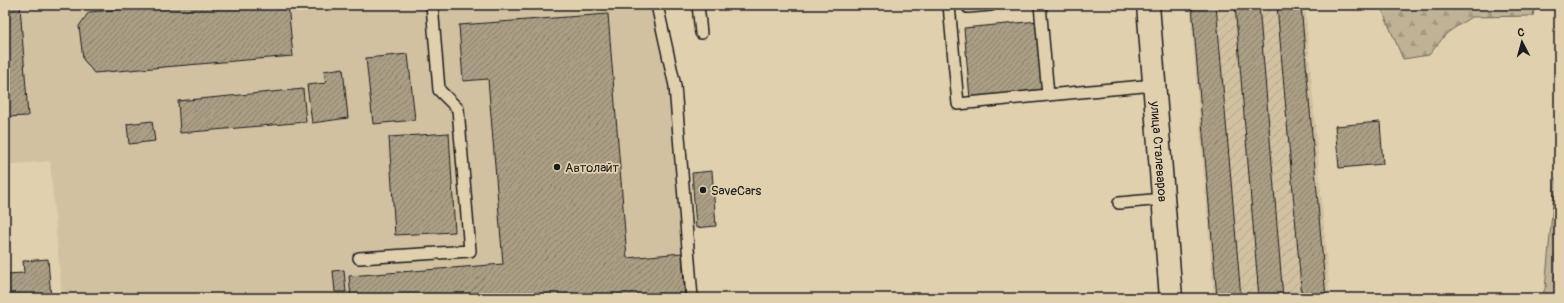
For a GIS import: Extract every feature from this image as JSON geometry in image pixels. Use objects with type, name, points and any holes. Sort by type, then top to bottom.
[{"type":"main road","name":"улица Сталеваров","points":[[1148,5],[1170,298]]},
{"type":"lane","points":[[359,258],[470,251],[458,110],[439,90],[432,5]]},
{"type":"lane","points":[[657,5],[675,86],[692,298]]},
{"type":"lane","points":[[698,5],[701,33]]},
{"type":"lane","points":[[949,5],[958,104],[1154,85]]},
{"type":"lane","points":[[967,5],[968,7],[991,5]]},
{"type":"lane","points":[[1040,5],[1048,95]]},
{"type":"lane","points":[[1119,203],[1163,199]]},
{"type":"shaded area","points":[[5,5],[664,5],[685,298],[62,298],[50,161],[5,165]]},
{"type":"shaded area","points":[[1190,5],[1305,5],[1330,298],[1214,298]]},
{"type":"green space","points":[[1380,5],[1535,5],[1533,16],[1471,17],[1447,33],[1429,55],[1403,59]]},
{"type":"green space","points":[[1559,174],[1559,298],[1541,298],[1545,289],[1555,181]]},
{"type":"building","points":[[5,5],[20,5],[28,116],[5,117]]},
{"type":"building","points":[[174,5],[288,5],[293,56],[94,73],[83,59],[79,26],[89,12]]},
{"type":"building","points":[[1192,5],[1216,5],[1241,298],[1217,298]]},
{"type":"building","points":[[1235,5],[1259,5],[1283,298],[1259,298]]},
{"type":"building","points":[[1277,5],[1301,5],[1326,298],[1302,298]]},
{"type":"building","name":"Автолайт","points":[[608,14],[627,258],[682,253],[685,298],[351,298],[349,276],[503,264],[488,79],[463,81],[459,25]]},
{"type":"building","points":[[1038,21],[1044,93],[970,99],[964,28]]},
{"type":"building","points":[[408,54],[415,120],[373,124],[366,58]]},
{"type":"building","points":[[343,68],[348,118],[312,123],[307,85],[326,83],[324,71]]},
{"type":"building","points":[[303,89],[306,122],[180,133],[178,101]]},
{"type":"building","points":[[152,121],[155,141],[129,144],[127,124]]},
{"type":"building","points":[[1380,122],[1383,164],[1339,168],[1335,126]]},
{"type":"building","points":[[449,133],[455,232],[395,235],[389,137]]},
{"type":"building","points":[[712,171],[716,226],[696,228],[692,173]]},
{"type":"building","points":[[48,259],[51,298],[5,298],[5,274],[24,273],[23,261]]},
{"type":"building","points":[[344,270],[346,292],[335,292],[333,271]]},
{"type":"place","name":"Автолайт","points":[[557,167]]},
{"type":"place","name":"SaveCars","points":[[703,190]]}]
